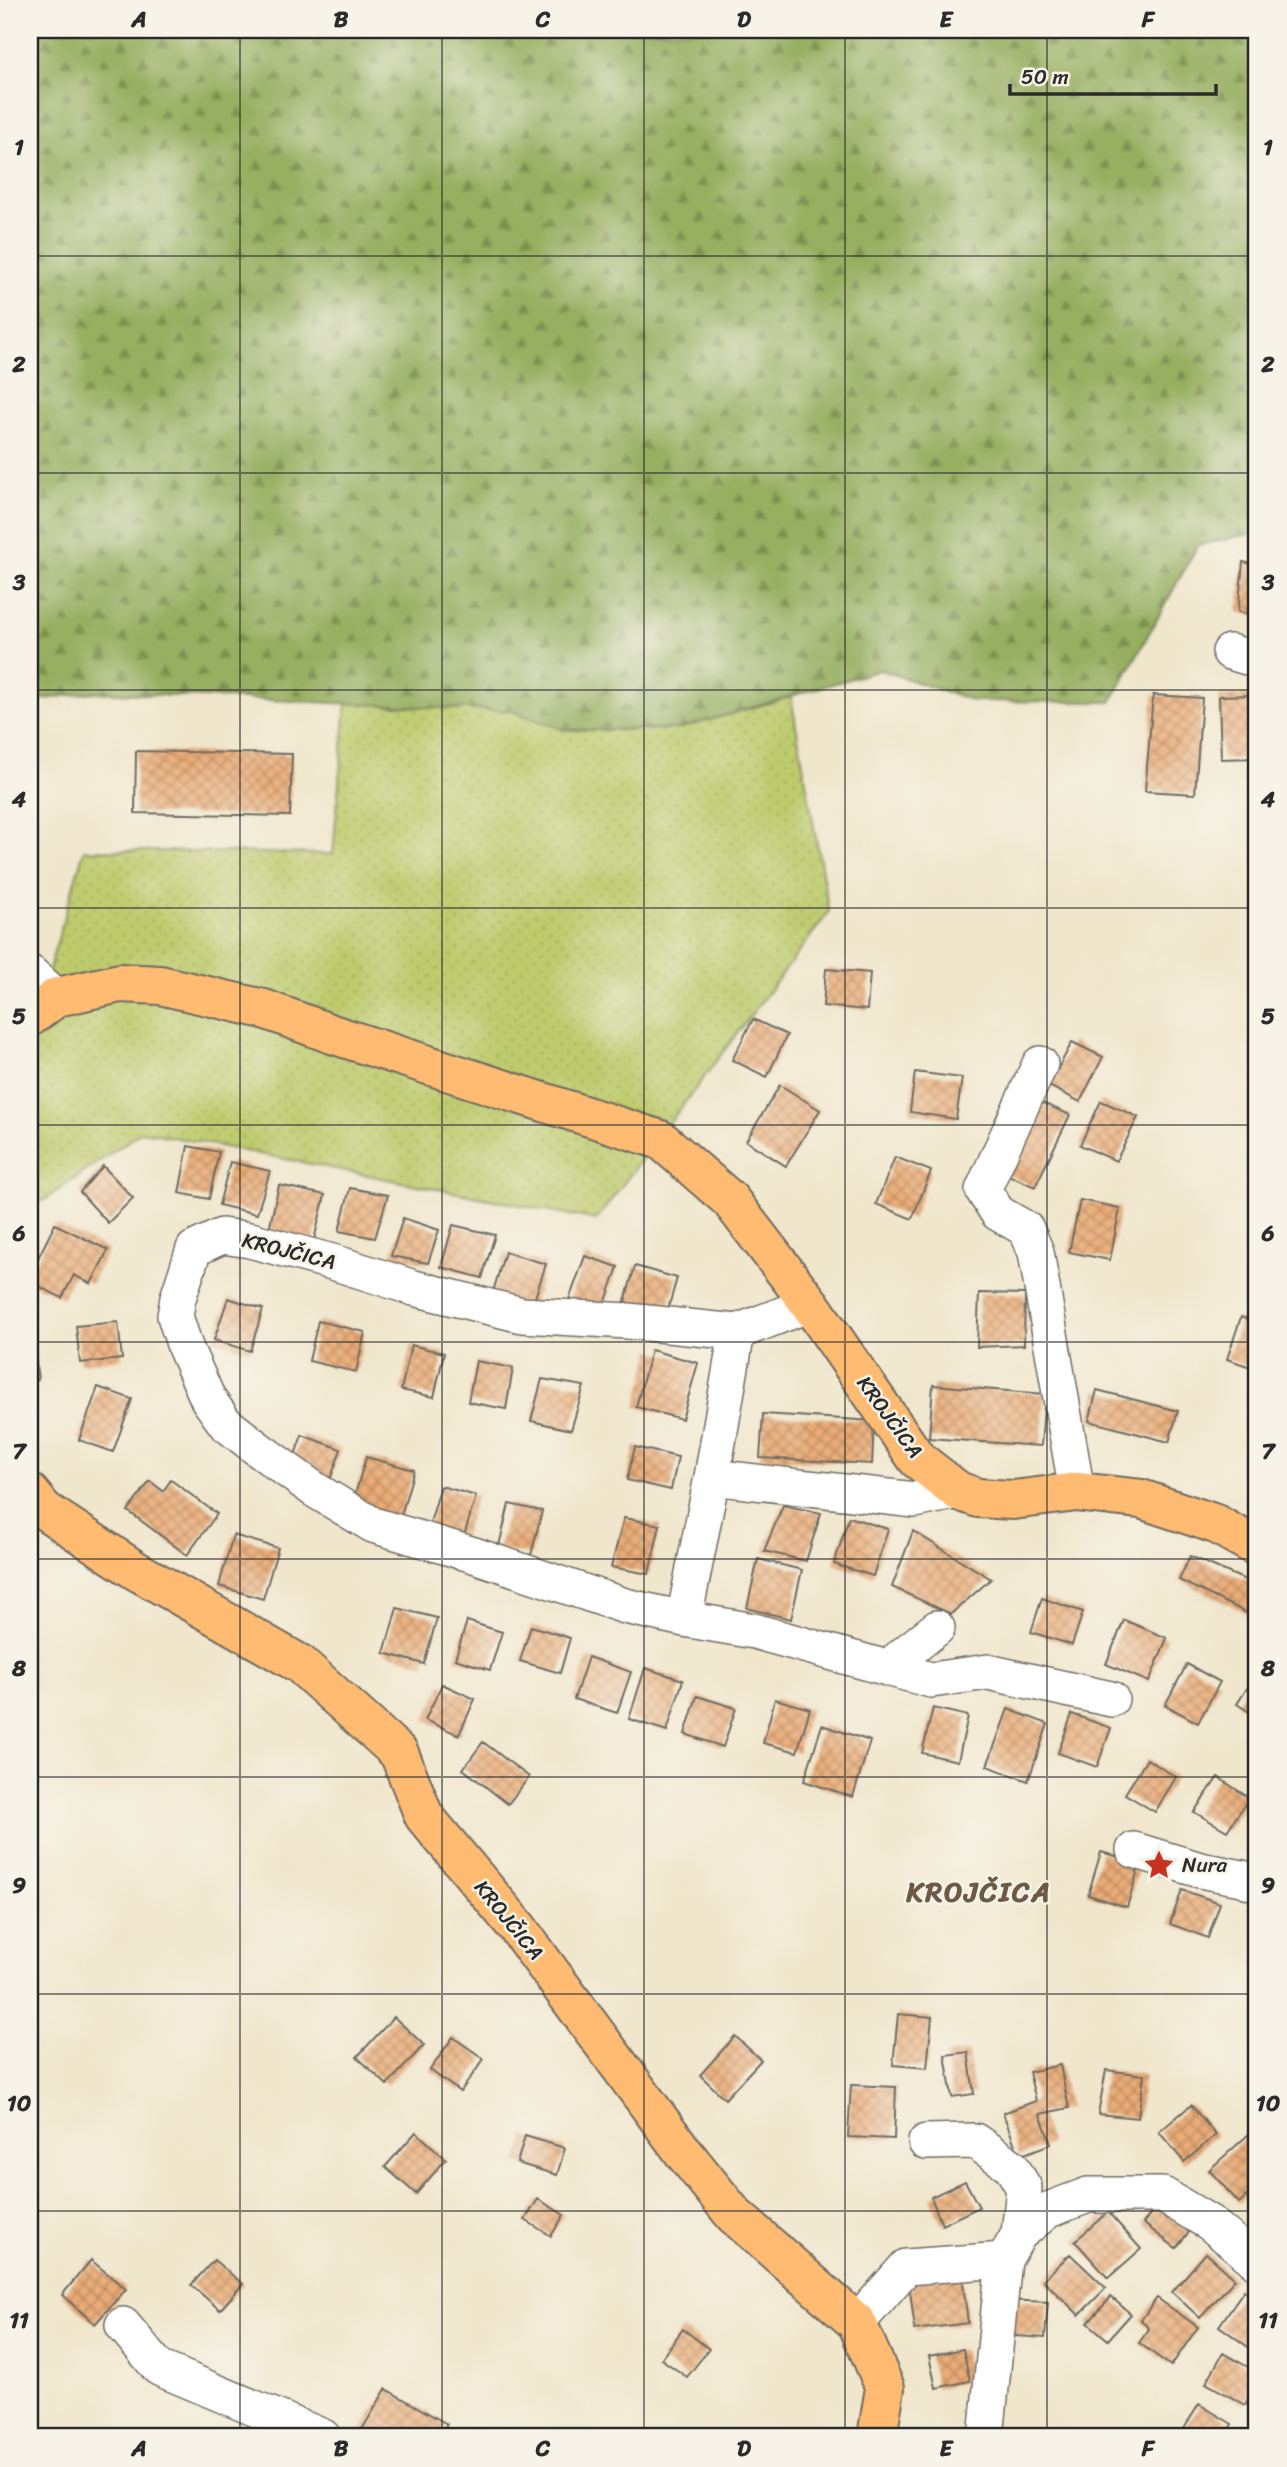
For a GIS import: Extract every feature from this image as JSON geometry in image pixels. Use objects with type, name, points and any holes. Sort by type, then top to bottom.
[{"type":"main road","name":"KROJČICA","points":[[39,996],[120,983],[160,985],[264,1009],[332,1034],[661,1140],[730,1200],[810,1304],[917,1458],[958,1491],[978,1498],[1013,1500],[1077,1492],[1141,1499],[1216,1524],[1257,1547]]},
{"type":"main road","name":"KROJČICA","points":[[30,1493],[44,1510],[135,1570],[300,1664],[399,1753],[424,1816],[517,1927],[684,2153],[734,2216],[857,2323],[885,2389],[877,2437]]},
{"type":"street","points":[[1040,1064],[983,1190],[998,1213],[1026,1229],[1035,1252],[1077,1492]]},
{"type":"street","name":"KROJČICA","points":[[810,1304],[737,1332],[628,1321],[522,1315],[414,1288],[262,1243],[222,1236],[194,1249],[175,1316],[185,1347],[208,1399],[225,1423],[315,1490],[373,1525],[474,1555],[625,1606],[754,1631],[931,1680],[988,1672],[1111,1699]]},
{"type":"street","points":[[684,1619],[737,1332]]},
{"type":"street","points":[[712,1477],[915,1500],[958,1491]]},
{"type":"street","points":[[887,1668],[937,1628]]},
{"type":"street","points":[[1134,1850],[1257,1884]]},
{"type":"street","points":[[926,2142],[975,2141],[1011,2166],[1024,2188],[1011,2247],[986,2437]]},
{"type":"street","points":[[857,2323],[906,2267],[1011,2247],[1048,2210],[1088,2195],[1163,2195],[1210,2223],[1257,2262]]},
{"type":"street","points":[[123,2325],[159,2368],[323,2437]]},
{"type":"green space","points":[[30,30],[1257,30],[1257,533],[1198,545],[1111,702],[974,701],[880,670],[678,729],[565,730],[511,711],[93,692],[30,701]]},
{"type":"green space","points":[[791,697],[829,912],[596,1220],[142,1131],[43,1201],[30,1200],[30,1034],[84,850],[333,854],[346,703],[511,711],[566,730],[678,729]]},
{"type":"building","points":[[1243,562],[1257,565],[1257,616],[1238,612]]},
{"type":"building","points":[[1153,695],[1202,698],[1195,794],[1145,791]]},
{"type":"building","points":[[1257,695],[1257,758],[1221,759],[1219,696]]},
{"type":"building","points":[[136,751],[292,754],[290,816],[135,813]]},
{"type":"building","points":[[826,969],[870,973],[867,1010],[823,1006]]},
{"type":"building","points":[[753,1019],[787,1035],[767,1077],[732,1060]]},
{"type":"building","points":[[1072,1042],[1103,1057],[1080,1102],[1049,1086]]},
{"type":"building","points":[[915,1072],[962,1078],[956,1119],[910,1112]]},
{"type":"building","points":[[780,1085],[820,1110],[786,1166],[746,1141]]},
{"type":"building","points":[[1029,1097],[1070,1115],[1035,1187],[997,1170]]},
{"type":"building","points":[[1101,1101],[1138,1117],[1116,1161],[1080,1145]]},
{"type":"building","points":[[188,1146],[219,1152],[209,1199],[179,1193]]},
{"type":"building","points":[[895,1157],[931,1171],[912,1219],[876,1204]]},
{"type":"building","points":[[230,1162],[270,1171],[257,1214],[219,1205]]},
{"type":"building","points":[[103,1166],[133,1198],[108,1223],[80,1192]]},
{"type":"building","points":[[279,1185],[325,1195],[314,1240],[264,1252]]},
{"type":"building","points":[[350,1188],[388,1195],[375,1238],[339,1231]]},
{"type":"building","points":[[1080,1200],[1120,1208],[1110,1260],[1069,1252]]},
{"type":"building","points":[[403,1218],[439,1230],[428,1263],[391,1256]]},
{"type":"building","points":[[55,1224],[108,1250],[91,1284],[74,1275],[62,1298],[30,1282],[30,1274]]},
{"type":"building","points":[[453,1225],[495,1235],[482,1278],[441,1267]]},
{"type":"building","points":[[505,1252],[546,1264],[532,1307],[492,1295]]},
{"type":"building","points":[[585,1256],[618,1267],[602,1312],[569,1300]]},
{"type":"building","points":[[635,1266],[677,1278],[664,1323],[622,1312]]},
{"type":"building","points":[[979,1293],[1025,1294],[1024,1345],[977,1347]]},
{"type":"building","points":[[228,1298],[263,1309],[250,1351],[214,1340]]},
{"type":"building","points":[[1241,1317],[1257,1322],[1257,1369],[1227,1359]]},
{"type":"building","points":[[318,1321],[365,1332],[356,1372],[309,1361]]},
{"type":"building","points":[[118,1322],[122,1359],[80,1363],[76,1326]]},
{"type":"building","points":[[33,1341],[38,1380],[30,1381],[30,1342]]},
{"type":"building","points":[[411,1345],[444,1353],[434,1397],[401,1390]]},
{"type":"building","points":[[651,1350],[698,1363],[682,1419],[636,1407]]},
{"type":"building","points":[[476,1361],[513,1368],[506,1409],[468,1402]]},
{"type":"building","points":[[542,1379],[584,1386],[571,1430],[531,1421]]},
{"type":"building","points":[[933,1385],[1045,1394],[1041,1446],[929,1438]]},
{"type":"building","points":[[98,1387],[132,1399],[113,1452],[79,1440]]},
{"type":"building","points":[[1097,1390],[1178,1411],[1169,1442],[1089,1421]]},
{"type":"building","points":[[763,1414],[874,1421],[872,1464],[760,1458]]},
{"type":"building","points":[[302,1435],[341,1449],[329,1483],[290,1469]]},
{"type":"building","points":[[635,1447],[678,1457],[671,1490],[627,1480]]},
{"type":"building","points":[[366,1457],[414,1470],[398,1526],[350,1512]]},
{"type":"building","points":[[171,1480],[217,1514],[187,1555],[128,1511],[150,1481],[163,1491]]},
{"type":"building","points":[[441,1486],[476,1496],[464,1536],[429,1526]]},
{"type":"building","points":[[509,1504],[542,1511],[531,1555],[498,1550]]},
{"type":"building","points":[[783,1505],[821,1513],[806,1561],[764,1551]]},
{"type":"building","points":[[849,1517],[888,1529],[873,1576],[834,1564]]},
{"type":"building","points":[[624,1518],[660,1525],[649,1574],[611,1567]]},
{"type":"building","points":[[913,1531],[991,1579],[951,1614],[892,1587]]},
{"type":"building","points":[[233,1535],[278,1548],[263,1599],[219,1586]]},
{"type":"building","points":[[1190,1556],[1257,1585],[1257,1618],[1179,1580]]},
{"type":"building","points":[[758,1559],[802,1570],[791,1619],[747,1608]]},
{"type":"building","points":[[1042,1598],[1083,1612],[1072,1645],[1031,1632]]},
{"type":"building","points":[[397,1608],[437,1618],[424,1664],[384,1653]]},
{"type":"building","points":[[1124,1620],[1167,1638],[1149,1682],[1106,1664]]},
{"type":"building","points":[[467,1621],[502,1632],[490,1670],[455,1659]]},
{"type":"building","points":[[531,1626],[570,1638],[560,1673],[520,1661]]},
{"type":"building","points":[[588,1657],[631,1672],[617,1713],[574,1699]]},
{"type":"building","points":[[1187,1664],[1220,1682],[1198,1723],[1165,1705]]},
{"type":"building","points":[[645,1668],[683,1680],[667,1731],[629,1719]]},
{"type":"building","points":[[1257,1673],[1257,1717],[1237,1704]]},
{"type":"building","points":[[442,1684],[475,1699],[459,1735],[425,1720]]},
{"type":"building","points":[[697,1696],[736,1708],[723,1747],[685,1734]]},
{"type":"building","points":[[775,1699],[810,1709],[797,1752],[763,1743]]},
{"type":"building","points":[[933,1708],[968,1716],[958,1761],[922,1753]]},
{"type":"building","points":[[1008,1709],[1048,1724],[1028,1781],[987,1766]]},
{"type":"building","points":[[1072,1714],[1111,1728],[1097,1767],[1058,1753]]},
{"type":"building","points":[[822,1725],[870,1741],[853,1797],[804,1781]]},
{"type":"building","points":[[483,1742],[529,1777],[508,1804],[463,1769]]},
{"type":"building","points":[[1147,1759],[1176,1777],[1155,1812],[1125,1794]]},
{"type":"building","points":[[1218,1777],[1249,1798],[1227,1831],[1194,1812]]},
{"type":"building","points":[[1101,1852],[1140,1863],[1127,1907],[1088,1895]]},
{"type":"building","points":[[1182,1890],[1220,1903],[1208,1938],[1170,1924]]},
{"type":"building","points":[[898,2014],[932,2017],[927,2068],[893,2065]]},
{"type":"building","points":[[394,2017],[424,2045],[387,2085],[357,2057]]},
{"type":"building","points":[[735,2036],[761,2060],[725,2099],[700,2075]]},
{"type":"building","points":[[453,2037],[484,2059],[460,2092],[430,2070]]},
{"type":"building","points":[[968,2052],[974,2094],[952,2097],[945,2055]]},
{"type":"building","points":[[1060,2065],[1069,2108],[1040,2114],[1051,2144],[1019,2156],[1003,2113],[1036,2101],[1029,2072]]},
{"type":"building","points":[[1106,2070],[1144,2075],[1138,2118],[1098,2114]]},
{"type":"building","points":[[851,2085],[896,2087],[894,2139],[848,2137]]},
{"type":"building","points":[[1191,2105],[1216,2135],[1184,2162],[1159,2132]]},
{"type":"building","points":[[416,2132],[446,2159],[416,2194],[385,2167]]},
{"type":"building","points":[[1249,2134],[1257,2144],[1257,2186],[1239,2203],[1209,2170]]},
{"type":"building","points":[[525,2136],[565,2148],[557,2175],[517,2163]]},
{"type":"building","points":[[965,2181],[979,2207],[942,2225],[931,2197]]},
{"type":"building","points":[[538,2199],[564,2215],[551,2236],[525,2220]]},
{"type":"building","points":[[1157,2206],[1189,2232],[1176,2248],[1143,2223]]},
{"type":"building","points":[[1108,2212],[1141,2249],[1108,2278],[1075,2241]]},
{"type":"building","points":[[1206,2253],[1235,2279],[1200,2318],[1172,2292]]},
{"type":"building","points":[[1070,2254],[1106,2288],[1079,2315],[1043,2280]]},
{"type":"building","points":[[91,2260],[126,2289],[95,2324],[62,2295]]},
{"type":"building","points":[[214,2260],[243,2284],[220,2310],[191,2285]]},
{"type":"building","points":[[962,2275],[968,2323],[915,2330],[909,2282]]},
{"type":"building","points":[[1244,2290],[1257,2300],[1257,2340],[1251,2349],[1219,2326]]},
{"type":"building","points":[[1111,2297],[1131,2314],[1108,2340],[1088,2323]]},
{"type":"building","points":[[1157,2298],[1198,2327],[1171,2366],[1139,2343],[1149,2329],[1141,2320]]},
{"type":"building","points":[[1004,2300],[1048,2302],[1045,2338],[1002,2335]]},
{"type":"building","points":[[683,2329],[709,2349],[687,2377],[661,2359]]},
{"type":"building","points":[[963,2349],[970,2381],[936,2388],[929,2356]]},
{"type":"building","points":[[1223,2353],[1257,2372],[1257,2383],[1245,2405],[1206,2383]]},
{"type":"building","points":[[386,2389],[447,2424],[438,2437],[372,2437],[361,2431]]},
{"type":"building","points":[[1199,2404],[1232,2424],[1224,2437],[1179,2437]]},
{"type":"place","name":"Nura","points":[[1159,1865]]},
{"type":"district","name":"KROJČICA","points":[[979,1891]]}]
